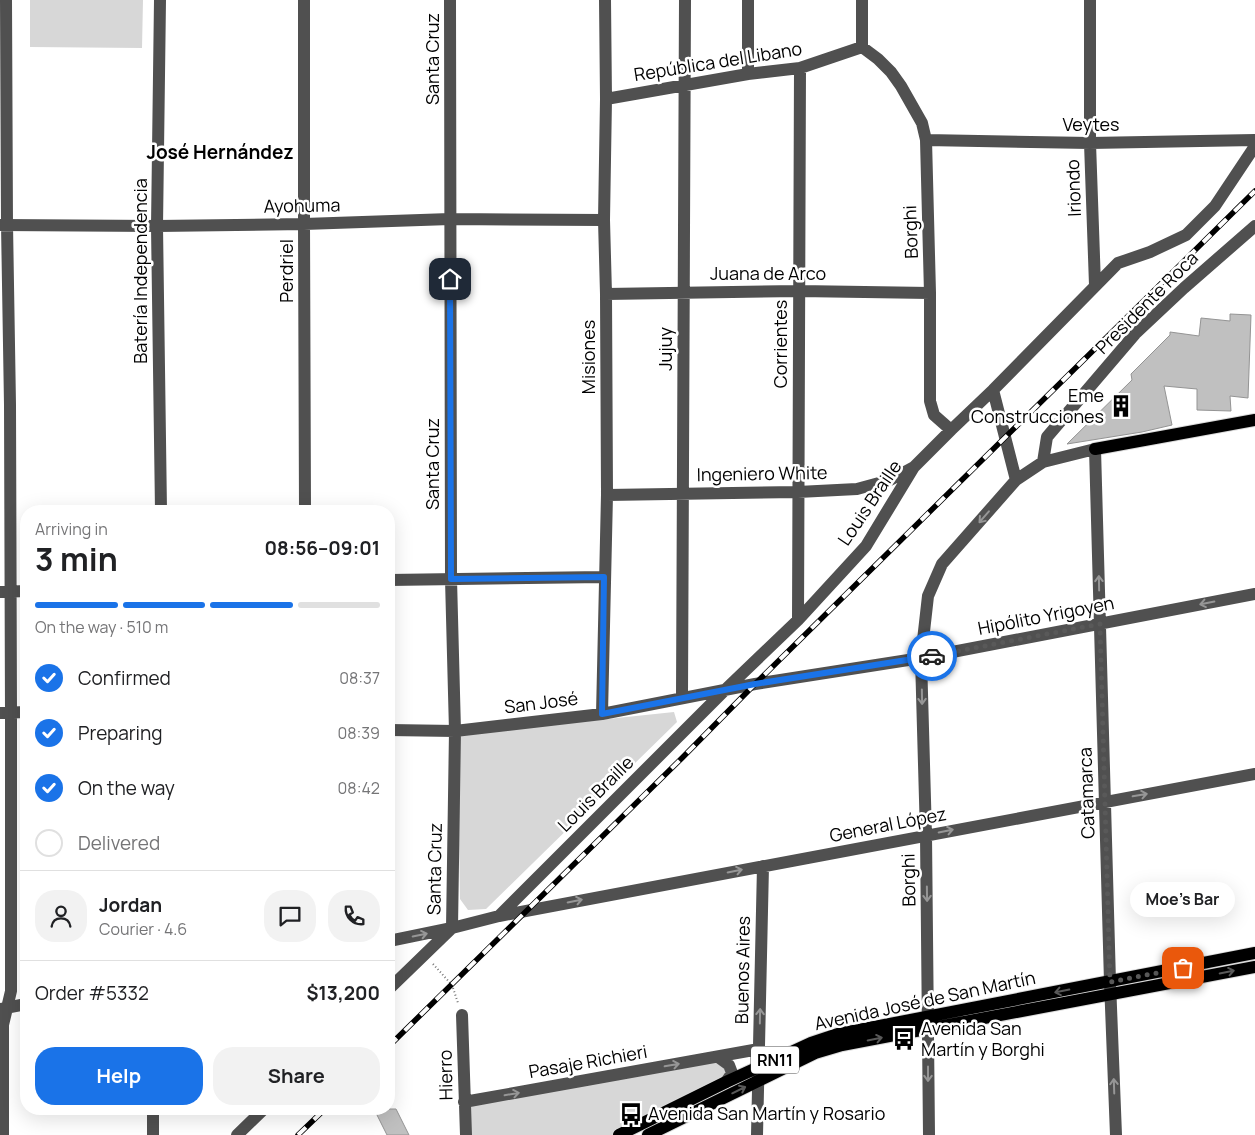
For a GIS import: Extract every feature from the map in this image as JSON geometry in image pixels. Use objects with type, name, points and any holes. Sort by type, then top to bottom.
[{"type":"main road","points":[[1095,449],[1255,420]]},
{"type":"main road","name":"Avenida José de San Martín","points":[[619,1135],[726,1082],[758,1074],[827,1049],[928,1023],[1110,988],[1255,954]]},
{"type":"main road","name":"Avenida José de San Martín","points":[[1110,988],[1255,967]]},
{"type":"main road","name":"Avenida José de San Martín","points":[[648,1135],[758,1074]]},
{"type":"street","points":[[3,1135],[3,1025],[4,1008],[11,991],[5,592],[3,43],[6,0]]},
{"type":"street","name":"Batería Independencia","points":[[160,0],[156,226],[161,505]]},
{"type":"street","name":"Perdriel","points":[[304,0],[305,505]]},
{"type":"street","name":"Santa Cruz","points":[[450,0],[451,579],[455,731],[452,928]]},
{"type":"street","name":"Misiones","points":[[602,714],[606,495],[605,0]]},
{"type":"street","name":"Jujuy","points":[[682,698],[685,0]]},
{"type":"street","points":[[748,0],[748,74]]},
{"type":"street","points":[[862,0],[862,47]]},
{"type":"street","name":"Iriondo","points":[[1090,0],[1090,143],[1095,285]]},
{"type":"street","name":"República del Libano","points":[[606,99],[684,84],[800,68],[862,47]]},
{"type":"street","name":"Borghi","points":[[862,47],[891,72],[922,122],[926,140],[930,293],[930,401],[934,415],[951,430]]},
{"type":"street","name":"Corrientes","points":[[798,620],[800,68]]},
{"type":"street","name":"Veytes","points":[[926,140],[1090,143],[1255,140]]},
{"type":"street","name":"Louis Braille","points":[[499,916],[726,689],[798,620],[866,546],[914,467],[1118,263],[1150,252],[1186,235],[1215,206],[1255,146]]},
{"type":"street","name":"Ayohuma","points":[[4,225],[156,226],[304,224],[450,219],[604,220]]},
{"type":"street","name":"Presidente Roca","points":[[1043,462],[1047,437],[1135,334],[1255,226]]},
{"type":"street","name":"Juana de Arco","points":[[606,294],[799,291],[930,293]]},
{"type":"street","points":[[993,390],[1016,480]]},
{"type":"street","name":"Borghi","points":[[929,1135],[926,835],[921,658],[928,596],[942,564],[1016,480],[1043,462],[1095,449]]},
{"type":"street","name":"Catamarca","points":[[1095,449],[1116,1135]]},
{"type":"street","name":"Ingeniero White","points":[[606,495],[798,492],[858,489],[890,480],[914,467]]},
{"type":"street","points":[[395,580],[604,577]]},
{"type":"street","points":[[5,592],[20,591]]},
{"type":"street","name":"Hipólito Yrigoyen","points":[[755,684],[921,658],[1255,594]]},
{"type":"street","name":"San José","points":[[395,730],[455,731],[602,714],[755,684]]},
{"type":"street","points":[[6,712],[20,712]]},
{"type":"street","name":"General López","points":[[395,940],[528,910],[1255,774]]},
{"type":"street","name":"Buenos Aires","points":[[757,1135],[763,866]]},
{"type":"street","points":[[395,983],[452,928]]},
{"type":"street","points":[[4,1008],[20,1005]]},
{"type":"street","name":"Hierro","points":[[462,1015],[466,1135]]},
{"type":"street","name":"Pasaje Richieri","points":[[464,1102],[759,1049]]},
{"type":"street","points":[[718,1057],[729,1065],[732,1073],[726,1082]]},
{"type":"street","points":[[153,1135],[154,1115]]},
{"type":"street","points":[[237,1135],[258,1115]]},
{"type":"path","points":[[425,954],[452,985],[462,1015]]},
{"type":"shaded area","points":[[30,0],[143,0],[142,48],[30,47]]},
{"type":"shaded area","points":[[674,712],[677,722],[486,909],[468,910],[460,899],[457,735]]},
{"type":"shaded area","points":[[718,1057],[732,1073],[619,1135],[466,1135],[464,1102]]},
{"type":"building","points":[[1230,314],[1251,315],[1248,398],[1230,396],[1231,411],[1197,410],[1197,389],[1164,386],[1172,425],[1142,432],[1067,444],[1132,380],[1131,374],[1170,335],[1170,332],[1199,336],[1201,318],[1230,321]]},
{"type":"building","points":[[396,1109],[409,1135],[387,1135],[377,1115],[395,1115]]},
{"type":"railway","points":[[395,1040],[1255,191]]},
{"type":"railway","points":[[298,1135],[319,1115]]},
{"type":"way so far","points":[[932,656],[1100,624],[1110,982],[1183,968]]},
{"type":"place","name":"Eme Construcciones","points":[[1121,406]]},
{"type":"place","name":"Moe's Bar","points":[[1183,968]]},
{"type":"place","name":"Avenida San Martín y Borghi","points":[[904,1039]]},
{"type":"place","name":"Avenida San Martín y Rosario","points":[[631,1114]]},
{"type":"district","name":"José Hernández","points":[[220,152]]},
{"type":"route","points":[[450,279],[451,579],[604,577],[602,714],[755,684],[932,656]]}]
